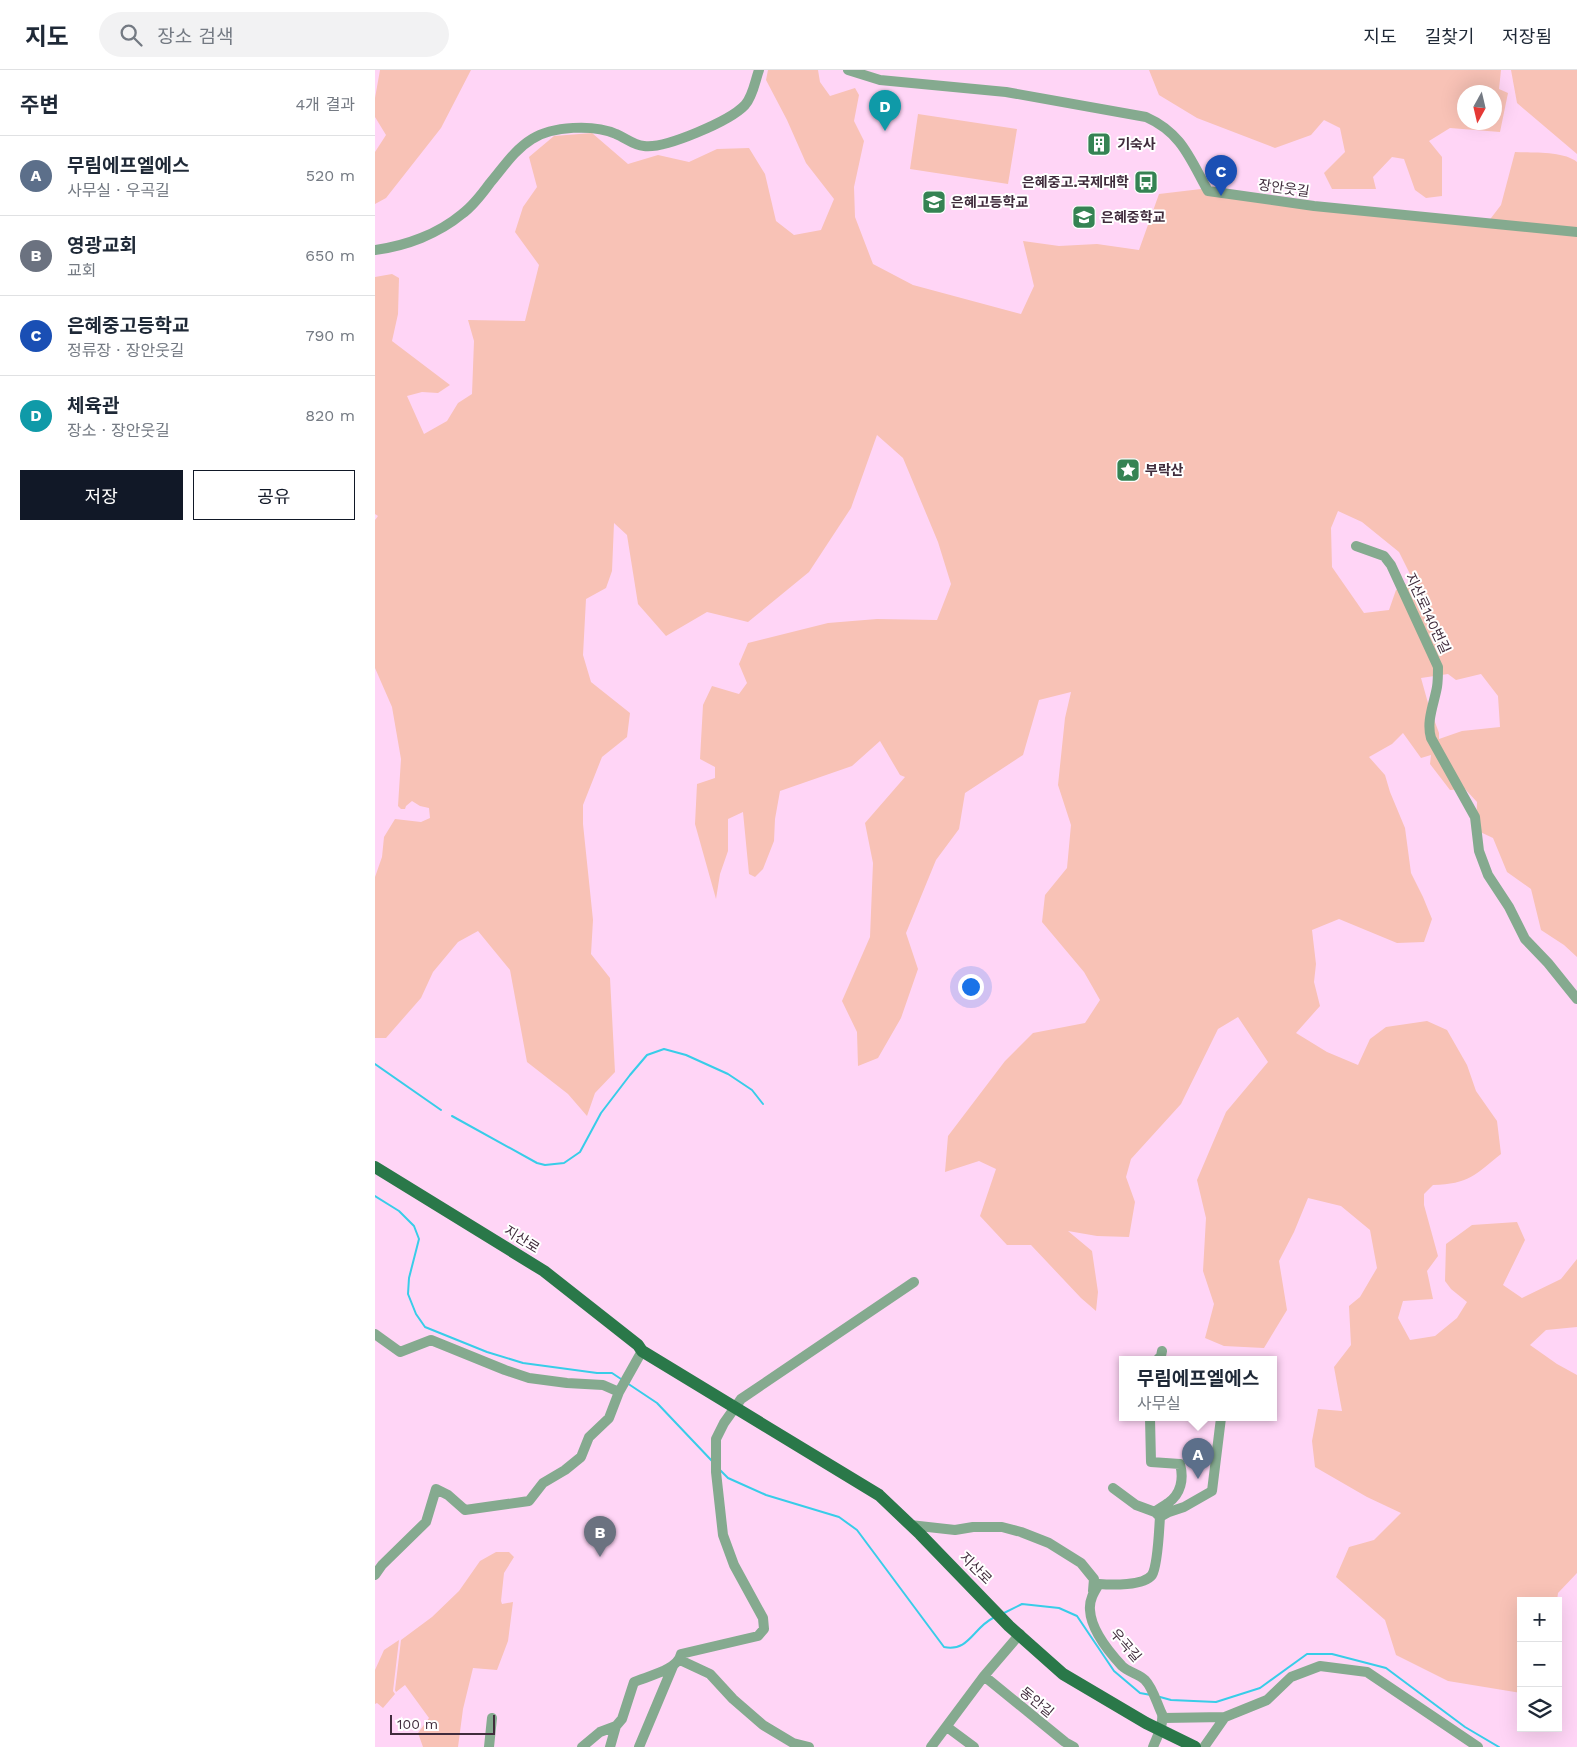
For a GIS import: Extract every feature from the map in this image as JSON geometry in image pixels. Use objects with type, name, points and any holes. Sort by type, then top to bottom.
[{"type":"main road","name":"지산로","points":[[375,1167],[544,1271],[638,1345],[642,1351],[879,1495],[994,1608],[1009,1626],[1063,1674],[1161,1721],[1195,1747]]},
{"type":"street","points":[[375,250],[392,247],[427,235],[463,214],[509,159],[533,138],[552,130],[589,128],[605,130],[637,145],[657,146],[665,144],[708,127],[744,105],[750,97],[759,70]]},
{"type":"street","name":"장안웃길","points":[[848,70],[880,80],[1006,92],[1147,117],[1175,135],[1181,142],[1207,191],[1313,206],[1577,232]]},
{"type":"street","name":"지산로140번길","points":[[1356,546],[1384,556],[1391,565],[1438,667],[1437,685],[1431,710],[1429,731],[1431,738],[1475,817],[1479,851],[1488,875],[1509,907],[1525,939],[1548,963],[1577,999]]},
{"type":"street","points":[[639,1747],[681,1654],[758,1636],[764,1629],[763,1618],[733,1565],[723,1535],[716,1439],[724,1423],[741,1399],[914,1282]]},
{"type":"street","points":[[375,1334],[400,1352],[431,1340],[529,1378],[567,1383],[623,1385]]},
{"type":"street","points":[[375,1575],[426,1522],[436,1489],[448,1495],[465,1510],[529,1501],[543,1483],[565,1470],[581,1457],[589,1437],[609,1418],[623,1385],[642,1351]]},
{"type":"street","points":[[1091,1597],[1099,1584],[1127,1584],[1146,1580],[1152,1575],[1157,1551],[1157,1514],[1175,1497],[1179,1490],[1182,1470],[1180,1464],[1151,1462],[1150,1421]]},
{"type":"street","points":[[1113,1488],[1136,1505],[1157,1514],[1184,1507],[1197,1498],[1210,1494],[1212,1491],[1221,1421]]},
{"type":"street","name":"우곡길","points":[[910,1525],[955,1530],[973,1527],[1002,1527],[1049,1543],[1081,1563],[1094,1579],[1090,1610],[1094,1625],[1102,1640],[1122,1666],[1144,1679],[1161,1721]]},
{"type":"street","points":[[931,1747],[984,1676],[1020,1634]]},
{"type":"street","points":[[610,1747],[616,1726],[622,1719],[634,1682],[676,1663],[710,1674],[733,1699],[763,1725],[793,1743],[809,1747]]},
{"type":"street","points":[[1153,1747],[1161,1721],[1225,1717],[1267,1700],[1291,1677],[1320,1666],[1367,1672],[1478,1747]]},
{"type":"street","name":"동안길","points":[[984,1676],[1067,1745]]},
{"type":"street","points":[[1204,1747],[1225,1717]]},
{"type":"street","points":[[489,1747],[491,1718]]},
{"type":"street","points":[[582,1747],[600,1732],[616,1726]]},
{"type":"street","points":[[947,1727],[974,1747]]},
{"type":"shaded area","points":[[380,70],[471,70],[441,128],[386,198],[375,204],[375,152],[386,135],[375,117],[375,98]]},
{"type":"shaded area","points":[[768,70],[818,70],[820,82],[830,96],[855,88],[859,95],[854,121],[864,141],[854,187],[855,217],[873,264],[913,285],[1021,314],[1034,286],[1023,241],[1059,246],[1097,244],[1139,250],[1159,194],[1201,189],[1313,205],[1488,222],[1501,205],[1515,152],[1556,154],[1571,158],[1577,162],[1577,957],[1564,945],[1541,930],[1531,889],[1507,872],[1493,838],[1476,830],[1477,802],[1465,789],[1450,790],[1430,764],[1431,755],[1421,758],[1403,733],[1392,744],[1369,757],[1385,775],[1405,828],[1411,873],[1432,919],[1424,942],[1397,943],[1339,919],[1312,930],[1316,964],[1314,982],[1320,1006],[1296,1033],[1327,1052],[1358,1065],[1370,1039],[1386,1027],[1427,1021],[1447,1030],[1467,1065],[1476,1091],[1497,1121],[1501,1154],[1471,1177],[1455,1183],[1433,1185],[1424,1194],[1424,1205],[1438,1256],[1427,1271],[1433,1299],[1403,1301],[1398,1318],[1410,1340],[1435,1336],[1457,1318],[1467,1302],[1451,1289],[1445,1281],[1446,1244],[1472,1225],[1517,1222],[1525,1240],[1503,1285],[1522,1298],[1561,1279],[1577,1259],[1577,1327],[1546,1330],[1530,1345],[1577,1375],[1577,1573],[1558,1593],[1558,1597],[1517,1597],[1517,1692],[1448,1681],[1396,1655],[1385,1620],[1336,1577],[1349,1547],[1374,1540],[1401,1513],[1367,1497],[1315,1467],[1312,1441],[1318,1409],[1342,1411],[1334,1367],[1351,1345],[1349,1306],[1360,1297],[1377,1268],[1370,1230],[1341,1206],[1308,1198],[1279,1261],[1287,1310],[1264,1348],[1224,1346],[1205,1338],[1214,1304],[1203,1271],[1206,1218],[1197,1180],[1226,1112],[1268,1062],[1238,1017],[1218,1029],[1181,1104],[1131,1159],[1126,1177],[1135,1202],[1129,1237],[1097,1236],[1068,1231],[1092,1251],[1098,1292],[1096,1311],[1081,1298],[1031,1245],[1007,1245],[980,1216],[996,1169],[979,1161],[945,1172],[948,1136],[1005,1061],[1033,1033],[1085,1023],[1100,1000],[1084,972],[1042,922],[1045,895],[1067,868],[1071,825],[1058,785],[1065,718],[1071,692],[1039,700],[1023,755],[965,793],[959,829],[936,860],[906,933],[918,969],[901,1018],[878,1058],[858,1066],[857,1032],[842,1001],[870,937],[873,863],[865,823],[905,777],[900,775],[880,741],[852,766],[780,791],[775,819],[774,841],[763,869],[755,877],[749,874],[743,812],[728,819],[728,851],[720,874],[716,899],[695,824],[697,784],[715,778],[715,767],[700,759],[703,705],[712,686],[739,694],[747,683],[739,664],[748,643],[828,623],[877,619],[937,620],[951,584],[938,542],[903,458],[877,435],[851,508],[809,572],[748,622],[707,612],[666,636],[638,604],[627,535],[614,523],[612,571],[606,588],[586,599],[583,655],[591,682],[630,713],[627,737],[602,757],[583,805],[583,824],[593,920],[591,954],[610,978],[615,1072],[595,1093],[587,1116],[568,1094],[527,1062],[510,970],[478,931],[458,942],[433,972],[421,998],[386,1038],[375,1038],[375,877],[382,857],[384,837],[395,819],[421,822],[430,818],[429,808],[420,806],[412,801],[405,809],[401,809],[398,806],[401,759],[392,707],[375,668],[375,520],[378,516],[375,514],[375,277],[392,274],[399,278],[398,314],[392,341],[450,385],[438,393],[422,392],[407,396],[424,434],[447,421],[458,403],[472,394],[474,341],[468,320],[525,321],[539,265],[515,232],[523,207],[537,187],[529,157],[554,136],[592,133],[628,164],[658,155],[689,162],[717,149],[749,148],[765,174],[776,221],[794,235],[821,230],[834,199],[806,163],[787,120],[766,80]],"holes":[[[1338,511],[1362,522],[1399,552],[1413,580],[1396,590],[1389,610],[1364,613],[1332,567],[1331,528]],[[1448,674],[1456,680],[1481,674],[1498,696],[1500,727],[1462,731],[1439,739],[1439,733],[1421,678]]]},
{"type":"shaded area","points":[[1149,70],[1501,70],[1499,85],[1457,85],[1457,129],[1450,128],[1429,141],[1442,157],[1442,196],[1426,198],[1415,190],[1404,159],[1392,157],[1373,177],[1376,189],[1332,189],[1324,173],[1345,152],[1340,128],[1324,120],[1311,135],[1275,148],[1197,118],[1159,95]]},
{"type":"shaded area","points":[[1511,70],[1577,70],[1577,154],[1517,103]]},
{"type":"shaded area","points":[[1502,90],[1508,93],[1502,122]]},
{"type":"shaded area","points":[[918,114],[1017,129],[1008,184],[910,169]]},
{"type":"shaded area","points":[[1475,130],[1500,130],[1500,132]]},
{"type":"shaded area","points":[[496,1552],[509,1552],[514,1557],[504,1573],[501,1601],[502,1604],[513,1602],[508,1641],[497,1670],[473,1668],[463,1709],[458,1747],[423,1747],[418,1733],[429,1718],[405,1685],[396,1692],[395,1690],[401,1640],[432,1617],[459,1591],[480,1561]]},
{"type":"shaded area","points":[[399,1640],[393,1691],[395,1694],[383,1708],[377,1703],[375,1704],[375,1670],[384,1650]]},
{"type":"waterway","points":[[452,1116],[537,1163],[545,1165],[564,1163],[580,1152],[601,1113],[647,1055],[664,1049],[686,1055],[728,1074],[752,1090],[763,1104]]},
{"type":"waterway","points":[[375,1064],[441,1110]]},
{"type":"waterway","points":[[375,1196],[399,1211],[414,1226],[419,1239],[409,1278],[408,1294],[416,1314],[425,1327],[487,1352],[523,1363],[597,1373],[612,1373],[621,1379]]},
{"type":"waterway","points":[[627,1383],[657,1403],[712,1461]]},
{"type":"waterway","points":[[720,1470],[728,1478],[766,1495],[839,1517],[857,1530],[944,1647],[952,1648],[965,1643],[986,1622],[993,1618]]},
{"type":"waterway","points":[[1004,1613],[1022,1604],[1059,1608],[1077,1616],[1114,1671],[1140,1693],[1151,1695]]},
{"type":"waterway","points":[[1160,1697],[1171,1700],[1216,1702],[1260,1688],[1307,1654],[1332,1654],[1386,1668],[1465,1727],[1499,1747]]},
{"type":"place","name":"체육관","points":[[885,131]]},
{"type":"place","name":"기숙사","points":[[1099,144]]},
{"type":"place","name":"은혜중고.국제대학","points":[[1146,182]]},
{"type":"place","name":"은혜중고등학교","points":[[1221,196]]},
{"type":"place","name":"은혜고등학교","points":[[934,202]]},
{"type":"place","name":"은혜중학교","points":[[1084,217]]},
{"type":"place","name":"부락산","points":[[1128,470]]},
{"type":"place","name":"무림에프엘에스","points":[[1198,1479]]},
{"type":"place","name":"영광교회","points":[[600,1557]]}]
